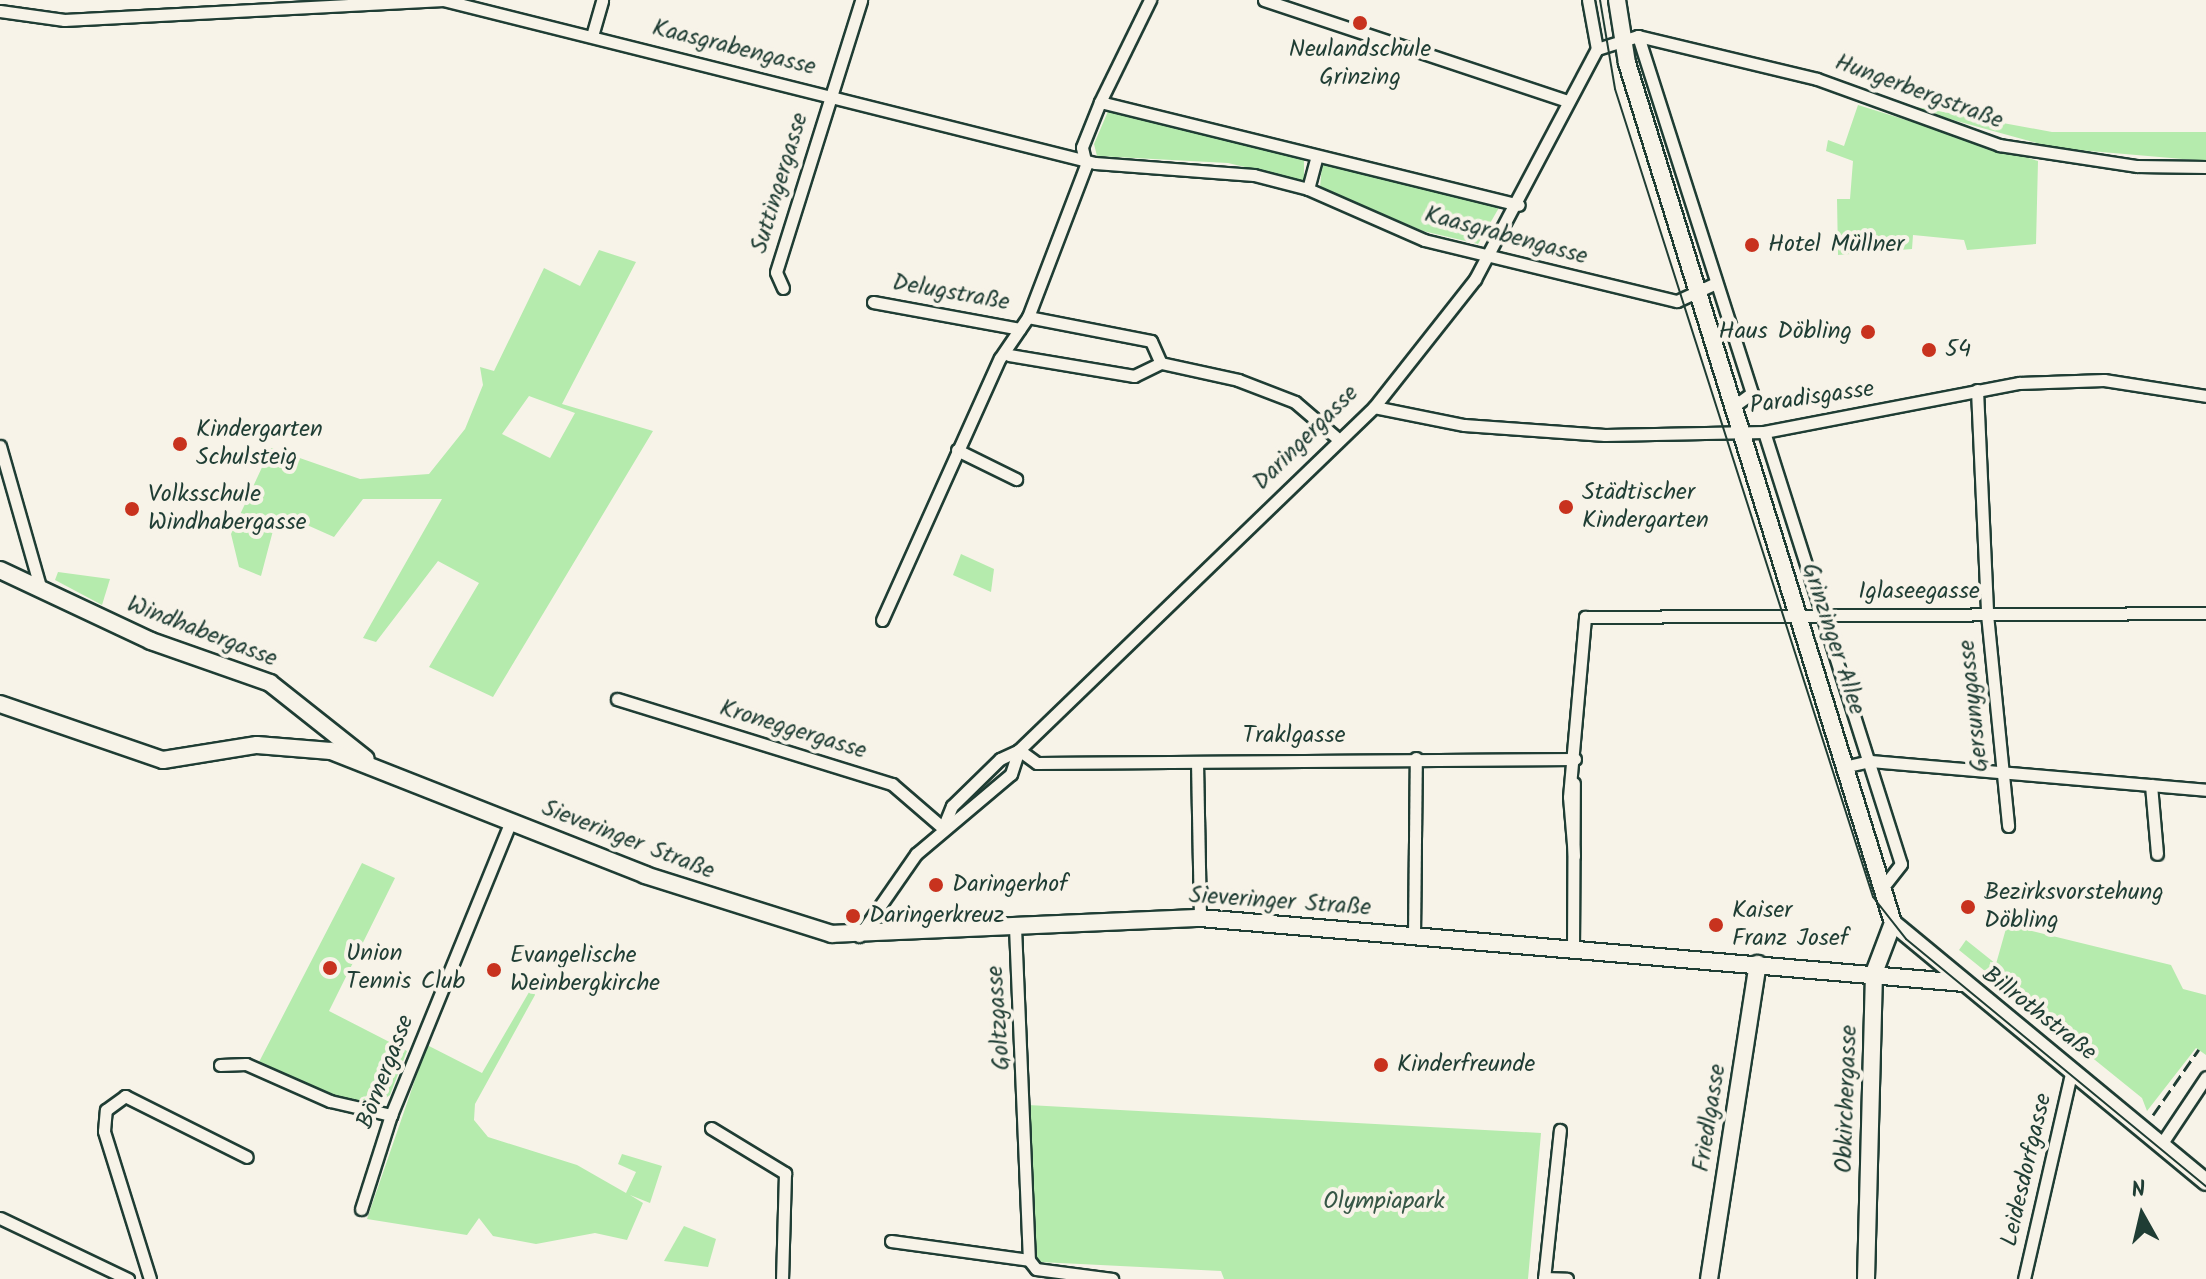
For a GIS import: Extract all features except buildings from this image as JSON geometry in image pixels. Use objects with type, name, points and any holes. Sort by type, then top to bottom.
[{"type":"main road","name":"Grinzinger Allee","points":[[1617,0],[1621,38],[1740,431],[1848,766],[1893,923]]},
{"type":"main road","name":"Windhabergasse","points":[[0,570],[40,586],[151,641],[270,683],[338,734],[370,763]]},
{"type":"main road","name":"Sieveringer Straße","points":[[0,704],[163,760],[257,745],[331,751],[370,763],[511,821],[779,921],[859,936],[1200,918],[1874,973]]},
{"type":"main road","points":[[331,751],[338,734]]},
{"type":"main road","points":[[1893,923],[1964,983]]},
{"type":"main road","name":"Obkirchergasse","points":[[1866,1279],[1874,973],[1893,923]]},
{"type":"main road","name":"Friedlgasse","points":[[1709,1279],[1758,964]]},
{"type":"main road","name":"Billrothstraße","points":[[1874,973],[1964,983],[2162,1143]]},
{"type":"main road","points":[[2162,1143],[2203,1175]]},
{"type":"street","name":"Kaasgrabengasse","points":[[0,11],[64,20],[443,0],[1127,169],[1254,175],[1308,189],[1424,240],[1486,258],[1677,301],[1699,296]]},
{"type":"street","points":[[592,36],[602,0]]},
{"type":"street","name":"Suttingergasse","points":[[783,288],[776,272],[861,0]]},
{"type":"street","points":[[1264,0],[1567,101]]},
{"type":"street","points":[[1588,0],[1597,49],[1621,38]]},
{"type":"street","points":[[1009,355],[1028,317],[1100,102],[1148,1]]},
{"type":"street","points":[[1638,36],[1752,393],[1733,407]]},
{"type":"street","name":"Hungerbergstraße","points":[[1621,38],[1638,36],[1817,79],[1999,145],[2137,166],[2206,167]]},
{"type":"street","name":"Daringergasse","points":[[859,936],[896,879],[943,828],[952,806],[1019,750],[1374,407],[1486,258],[1518,205],[1567,101],[1597,49]]},
{"type":"street","name":"Kaasgrabengasse","points":[[1100,102],[1518,205]]},
{"type":"street","points":[[1308,189],[1317,156]]},
{"type":"street","points":[[1699,296],[1716,283]]},
{"type":"street","name":"Delugstraße","points":[[873,302],[1020,329]]},
{"type":"street","name":"Delugstraße","points":[[1028,317],[1151,341],[1161,363]]},
{"type":"street","points":[[882,620],[1000,358],[1009,355],[1134,376],[1161,363],[1280,393],[1338,439]]},
{"type":"street","name":"Paradisgasse","points":[[1374,407],[1506,430],[1764,432],[1977,390],[2104,380],[2206,396]]},
{"type":"street","name":"Gersunygasse","points":[[1977,390],[1987,614],[2008,826]]},
{"type":"street","name":"Grinzinger Allee","points":[[1764,432],[1903,870],[1884,886]]},
{"type":"street","points":[[0,446],[40,586]]},
{"type":"street","points":[[957,450],[1016,479]]},
{"type":"street","name":"Iglaseegasse","points":[[1575,759],[1585,617],[2206,613]]},
{"type":"street","name":"Kroneggergasse","points":[[617,699],[892,784],[943,828]]},
{"type":"street","name":"Daringergasse","points":[[943,828],[966,818],[1011,774],[1019,750]]},
{"type":"street","name":"Traklgasse","points":[[1019,750],[1037,763],[1575,759]]},
{"type":"street","points":[[1414,936],[1416,758]]},
{"type":"street","points":[[1573,949],[1575,759]]},
{"type":"street","points":[[1848,766],[1870,761],[2206,790]]},
{"type":"street","points":[[1197,762],[1200,918]]},
{"type":"street","points":[[2151,785],[2157,854]]},
{"type":"street","name":"Börnergasse","points":[[361,1209],[391,1115],[511,821]]},
{"type":"street","name":"Goltzgasse","points":[[1015,927],[1028,1105],[1029,1260]]},
{"type":"street","points":[[220,1065],[246,1064],[330,1101],[391,1115]]},
{"type":"street","name":"Leidesdorfgasse","points":[[2024,1279],[2072,1070]]},
{"type":"street","points":[[2162,1143],[2206,1077]]},
{"type":"street","points":[[150,1279],[102,1120],[119,1096],[247,1157]]},
{"type":"street","points":[[711,1128],[785,1173],[782,1279]]},
{"type":"street","points":[[1560,1130],[1544,1278],[1567,1279]]},
{"type":"street","points":[[0,1218],[128,1279]]},
{"type":"street","points":[[891,1241],[1029,1260],[1036,1269],[1112,1279]]},
{"type":"green space","points":[[1884,101],[2052,132],[2206,132],[2206,161],[2055,148]]},
{"type":"green space","points":[[1858,105],[2038,161],[2036,244],[1967,250],[1964,240],[1913,235],[1912,249],[1838,255],[1837,199],[1850,199],[1853,161],[1826,151],[1828,140],[1844,146]]},
{"type":"green space","points":[[1109,109],[1304,158],[1304,181],[1228,163],[1097,156],[1094,144]]},
{"type":"green space","points":[[1322,165],[1500,206],[1478,244],[1423,231],[1320,187]]},
{"type":"green space","points":[[599,250],[636,262],[562,404],[653,431],[493,697],[429,667],[479,583],[438,561],[376,642],[363,638],[442,499],[363,499],[334,537],[307,525],[275,523],[261,576],[239,567],[231,534],[271,448],[360,479],[429,474],[465,429],[483,385],[480,367],[494,371],[544,268],[580,286]],"holes":[[[529,396],[575,413],[550,458],[502,434]]]},
{"type":"green space","points":[[961,554],[994,569],[991,592],[953,575]]},
{"type":"green space","points":[[58,572],[110,579],[102,605],[55,580]]},
{"type":"green space","name":"Union Tennis Club","points":[[362,863],[395,878],[329,1011],[407,1051],[390,1095],[374,1106],[335,1099],[259,1062]]},
{"type":"green space","points":[[2007,925],[2171,965],[2183,989],[2206,995],[2206,1055],[2196,1048],[2147,1111],[2142,1098],[1959,950],[1966,940],[1996,964]]},
{"type":"green space","points":[[532,987],[535,995],[475,1104],[474,1120],[488,1137],[577,1165],[626,1193],[636,1172],[618,1164],[622,1154],[662,1166],[650,1203],[630,1195],[643,1203],[627,1240],[595,1233],[536,1244],[493,1236],[479,1218],[467,1235],[367,1219],[427,1045],[482,1073]]},
{"type":"green space","name":"Olympiapark","points":[[1028,1105],[1541,1133],[1528,1279],[1224,1279],[1221,1271],[1040,1262],[1029,1256]]},
{"type":"green space","points":[[684,1226],[716,1239],[708,1267],[664,1261]]},
{"type":"tram line","points":[[1600,0],[1615,89],[1873,897],[1906,939],[2206,1186]]},
{"type":"railway","points":[[2153,1115],[2199,1049]]},
{"type":"place","name":"Neulandschule Grinzing","points":[[1360,23]]},
{"type":"place","name":"Hotel Müllner","points":[[1752,245]]},
{"type":"place","name":"Haus Döbling","points":[[1868,332]]},
{"type":"place","name":"54","points":[[1929,350]]},
{"type":"place","name":"Kindergarten Schulsteig","points":[[180,444]]},
{"type":"place","name":"Städtischer Kindergarten","points":[[1566,507]]},
{"type":"place","name":"Volksschule Windhabergasse","points":[[132,509]]},
{"type":"place","name":"Daringerhof","points":[[936,885]]},
{"type":"place","name":"Bezirksvorstehung Döbling","points":[[1968,907]]},
{"type":"place","name":"Daringerkreuz","points":[[853,916]]},
{"type":"place","name":"Kaiser Franz Josef","points":[[1716,925]]},
{"type":"place","name":"Union Tennis Club","points":[[330,968]]},
{"type":"place","name":"Evangelische Weinbergkirche","points":[[494,970]]},
{"type":"place","name":"Kinderfreunde","points":[[1381,1065]]}]
